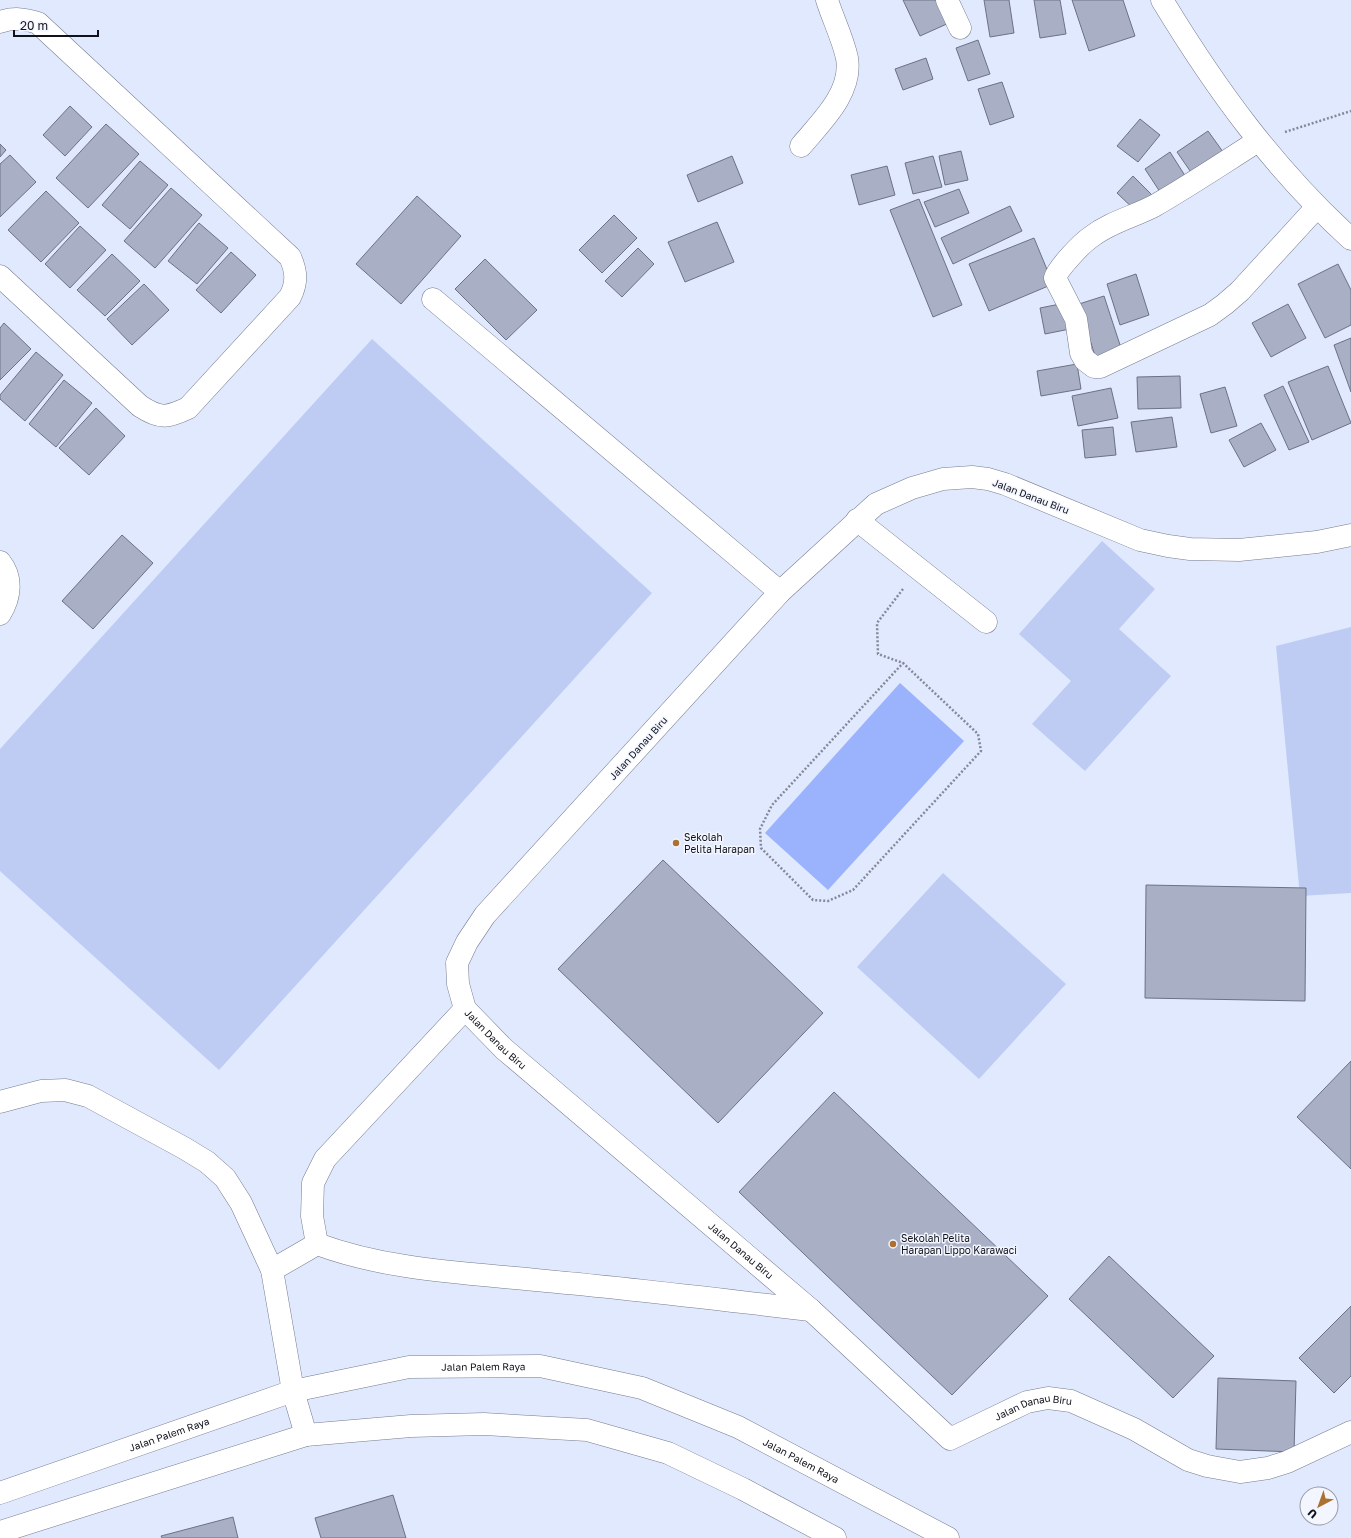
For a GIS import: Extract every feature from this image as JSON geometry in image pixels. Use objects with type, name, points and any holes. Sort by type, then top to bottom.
[{"type":"street","points":[[801,146],[835,105],[846,76],[847,58],[827,0]]},
{"type":"street","points":[[948,0],[960,28]]},
{"type":"street","points":[[1162,0],[1198,60],[1258,141],[1316,208],[1351,239]]},
{"type":"street","points":[[0,22],[9,19],[23,18],[38,23],[290,257],[295,267],[296,278],[295,286],[290,297],[188,408],[175,414],[162,417],[140,406],[0,276]]},
{"type":"street","points":[[1258,141],[1163,200],[1138,214],[1115,222],[1098,231],[1063,264],[1055,278],[1076,319],[1081,353],[1089,365],[1094,368],[1100,367],[1210,315],[1240,292],[1316,208]]},
{"type":"street","points":[[433,299],[780,592]]},
{"type":"street","name":"Jalan Danau Biru","points":[[1351,535],[1318,542],[1239,550],[1168,546],[1140,540],[1006,484],[972,477],[943,480],[912,488],[876,504],[780,592],[485,915],[467,942],[457,963],[458,984],[465,1009],[504,1049],[811,1310],[950,1439],[1027,1402],[1048,1398],[1071,1401],[1134,1429],[1188,1460],[1208,1466],[1240,1472],[1268,1468],[1287,1462],[1351,1432]]},
{"type":"street","points":[[857,520],[986,622]]},
{"type":"street","points":[[0,562],[10,584],[8,597],[0,614]]},
{"type":"street","points":[[317,1244],[312,1216],[313,1183],[325,1159],[465,1009]]},
{"type":"street","points":[[0,1102],[41,1091],[65,1090],[88,1096],[207,1162],[225,1178],[241,1203],[272,1270],[293,1391],[306,1435]]},
{"type":"street","points":[[272,1270],[317,1244]]},
{"type":"street","points":[[317,1244],[339,1252],[400,1266],[619,1288],[811,1310]]},
{"type":"street","name":"Jalan Palem Raya","points":[[0,1493],[293,1391],[409,1367],[540,1366],[642,1388],[738,1427],[948,1538]]},
{"type":"street","points":[[0,1532],[306,1435],[411,1426],[477,1424],[587,1430],[668,1453],[743,1489],[835,1538]]},
{"type":"path","points":[[1258,141],[1351,111]]},
{"type":"path","points":[[903,663],[772,805],[760,829],[761,848],[813,900],[828,901],[852,890],[981,751],[978,734],[903,663],[878,654],[876,642],[877,623],[918,568]]},
{"type":"shaded area","points":[[372,339],[652,593],[219,1070],[0,871],[0,749]]},
{"type":"shaded area","points":[[1102,541],[1155,589],[1119,629],[1171,676],[1085,771],[1032,724],[1071,681],[1019,634]]},
{"type":"shaded area","points":[[1351,627],[1351,893],[1300,896],[1276,646]]},
{"type":"shaded area","points":[[943,873],[1066,984],[979,1079],[857,967]]},
{"type":"water","points":[[900,683],[964,741],[828,890],[765,833]]},
{"type":"building","points":[[903,0],[938,0],[949,23],[920,36]]},
{"type":"building","points":[[984,0],[1009,0],[1014,33],[990,37]]},
{"type":"building","points":[[1034,0],[1060,0],[1066,34],[1040,38]]},
{"type":"building","points":[[1072,0],[1123,0],[1135,36],[1089,51]]},
{"type":"building","points":[[978,40],[990,74],[968,81],[956,48]]},
{"type":"building","points":[[926,58],[933,79],[903,90],[895,69]]},
{"type":"building","points":[[1002,82],[1014,117],[990,125],[978,89]]},
{"type":"building","points":[[70,106],[92,127],[65,156],[43,135]]},
{"type":"building","points":[[1140,119],[1160,135],[1138,162],[1117,146]]},
{"type":"building","points":[[106,124],[139,154],[88,208],[56,178]]},
{"type":"building","points":[[1208,131],[1226,156],[1195,178],[1177,152]]},
{"type":"building","points":[[0,144],[6,150],[0,157]]},
{"type":"building","points":[[961,151],[968,180],[945,185],[939,156]]},
{"type":"building","points":[[1170,152],[1189,182],[1164,198],[1145,169]]},
{"type":"building","points":[[10,155],[36,182],[0,217],[0,164]]},
{"type":"building","points":[[732,156],[743,183],[698,202],[687,175]]},
{"type":"building","points":[[933,156],[942,187],[913,194],[905,163]]},
{"type":"building","points":[[140,161],[168,185],[130,229],[102,205]]},
{"type":"building","points":[[887,166],[895,195],[859,205],[851,175]]},
{"type":"building","points":[[1133,176],[1153,196],[1138,213],[1117,193]]},
{"type":"building","points":[[171,188],[202,215],[155,268],[124,241]]},
{"type":"building","points":[[959,189],[969,213],[935,227],[924,202]]},
{"type":"building","points":[[46,191],[79,223],[41,262],[8,230]]},
{"type":"building","points":[[417,196],[461,236],[401,304],[356,264]]},
{"type":"building","points":[[919,199],[962,305],[933,317],[890,210]]},
{"type":"building","points":[[1010,206],[1022,231],[953,264],[941,238]]},
{"type":"building","points":[[614,215],[637,238],[602,273],[579,250]]},
{"type":"building","points":[[717,222],[734,262],[685,282],[668,242]]},
{"type":"building","points":[[199,223],[228,248],[197,284],[168,261]]},
{"type":"building","points":[[80,226],[106,250],[70,288],[45,264]]},
{"type":"building","points":[[1034,238],[1053,284],[989,311],[969,264]]},
{"type":"building","points":[[638,248],[654,264],[622,297],[605,281]]},
{"type":"building","points":[[231,252],[256,275],[221,313],[196,290]]},
{"type":"building","points":[[112,254],[140,281],[105,316],[77,290]]},
{"type":"building","points":[[485,259],[537,310],[506,340],[455,289]]},
{"type":"building","points":[[1338,264],[1351,290],[1351,325],[1325,338],[1298,284]]},
{"type":"building","points":[[1136,274],[1149,315],[1120,325],[1107,284]]},
{"type":"building","points":[[144,284],[169,310],[132,345],[107,319]]},
{"type":"building","points":[[1104,296],[1122,351],[1096,359],[1079,304]]},
{"type":"building","points":[[1065,303],[1070,329],[1045,334],[1040,308]]},
{"type":"building","points":[[1288,304],[1306,338],[1271,357],[1252,323]]},
{"type":"building","points":[[4,323],[31,349],[0,380],[0,328]]},
{"type":"building","points":[[1351,338],[1351,392],[1334,345]]},
{"type":"building","points":[[36,352],[63,375],[25,421],[0,399],[0,395]]},
{"type":"building","points":[[1077,364],[1081,389],[1041,396],[1037,371]]},
{"type":"building","points":[[1328,366],[1351,423],[1312,440],[1288,382]]},
{"type":"building","points":[[1180,376],[1181,408],[1138,409],[1137,377]]},
{"type":"building","points":[[64,380],[92,403],[56,447],[29,424]]},
{"type":"building","points":[[1283,386],[1309,442],[1289,450],[1264,395]]},
{"type":"building","points":[[1225,387],[1237,426],[1211,433],[1200,394]]},
{"type":"building","points":[[1111,388],[1118,418],[1078,426],[1072,396]]},
{"type":"building","points":[[96,408],[125,436],[89,475],[59,448]]},
{"type":"building","points":[[1172,417],[1177,447],[1136,452],[1131,422]]},
{"type":"building","points":[[1261,423],[1276,450],[1244,467],[1229,440]]},
{"type":"building","points":[[1113,427],[1116,455],[1085,458],[1082,430]]},
{"type":"building","points":[[122,535],[153,563],[93,629],[62,601]]},
{"type":"building","points":[[663,860],[823,1013],[718,1123],[558,969]]},
{"type":"building","points":[[1146,885],[1306,888],[1305,1001],[1145,998]]},
{"type":"building","points":[[1351,1061],[1351,1169],[1297,1117]]},
{"type":"building","name":"Sekolah Pelita Harapan Lippo Karawaci","points":[[834,1092],[1048,1296],[952,1395],[739,1192]]},
{"type":"building","points":[[1109,1256],[1214,1356],[1173,1398],[1069,1299]]},
{"type":"building","points":[[1351,1306],[1351,1376],[1334,1393],[1299,1358]]},
{"type":"building","points":[[1218,1378],[1296,1381],[1294,1452],[1216,1449]]},
{"type":"building","points":[[393,1495],[406,1538],[321,1538],[315,1518]]},
{"type":"building","points":[[233,1517],[238,1538],[162,1538],[161,1536]]},
{"type":"place","name":"Sekolah Pelita Harapan","points":[[676,843]]},
{"type":"place","name":"Sekolah Pelita Harapan Lippo Karawaci","points":[[893,1244]]}]
